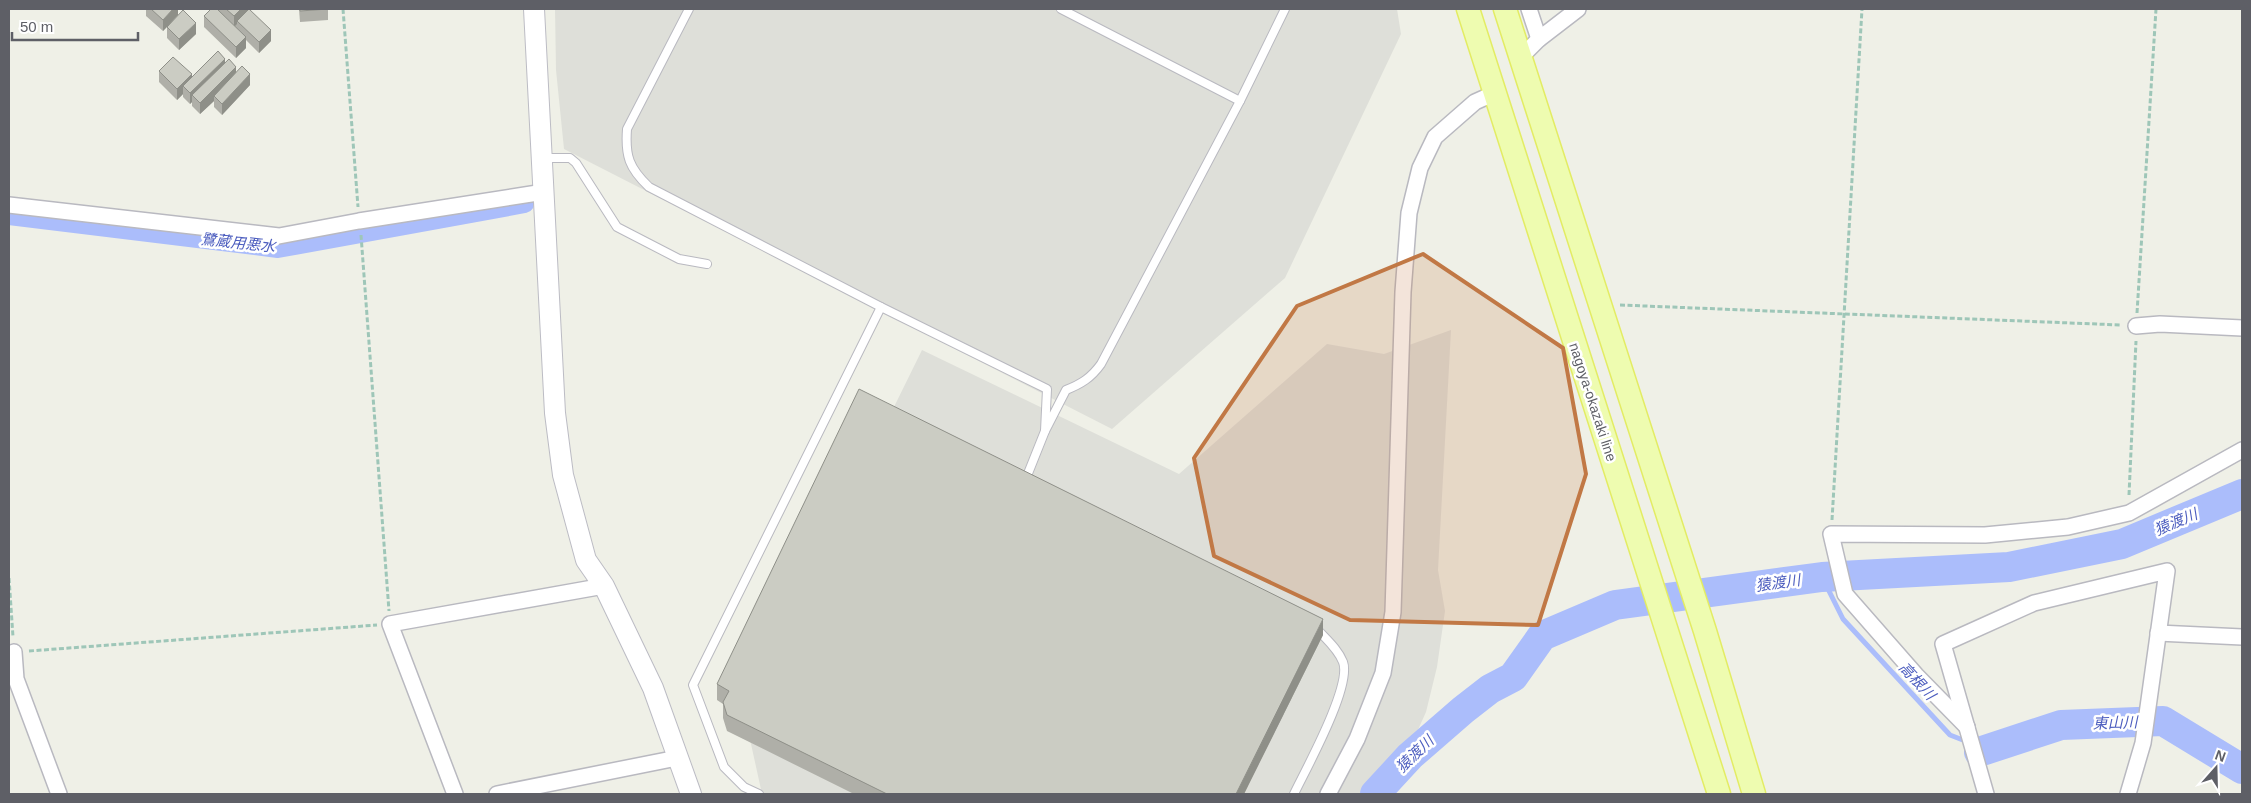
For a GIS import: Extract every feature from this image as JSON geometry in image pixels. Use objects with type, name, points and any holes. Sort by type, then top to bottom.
[{"type":"main road","name":"nagoya-okazaki line","points":[[1468,9],[1719,794]]},
{"type":"main road","points":[[1505,9],[1705,631],[1754,794]]},
{"type":"street","points":[[534,9],[555,413],[563,475],[586,560],[604,586],[653,688],[691,794]]},
{"type":"street","points":[[1530,9],[1539,39]]},
{"type":"street","points":[[1521,57],[1539,39],[1578,9]]},
{"type":"street","points":[[1328,794],[1357,739],[1383,673],[1393,612],[1403,292],[1411,204],[1420,168],[1435,137],[1475,102],[1495,92]]},
{"type":"street","points":[[9,205],[278,236],[359,221],[544,192]]},
{"type":"street","points":[[2136,326],[2160,324],[2242,328]]},
{"type":"street","points":[[1966,727],[1916,676],[1845,594],[1832,538],[1985,535],[2068,527],[2129,513],[2242,450]]},
{"type":"street","points":[[1986,794],[1943,644],[2034,603],[2167,571],[2143,743],[2128,794]]},
{"type":"street","points":[[455,794],[390,624],[604,586]]},
{"type":"street","points":[[2158,633],[2242,636]]},
{"type":"street","points":[[14,652],[16,679],[59,794]]},
{"type":"street","points":[[497,794],[677,758]]},
{"type":"lane","points":[[690,9],[627,129],[625,145],[628,159],[635,173],[649,187],[1047,390],[1044,431]]},
{"type":"lane","points":[[1060,9],[1240,101]]},
{"type":"lane","points":[[1027,492],[1025,478],[1044,431],[1066,390],[1081,384],[1092,376],[1101,364],[1240,101],[1285,9]]},
{"type":"lane","points":[[542,158],[570,158],[576,163],[617,227],[680,260],[707,264]]},
{"type":"lane","points":[[759,794],[744,787],[724,767],[693,685],[881,307]]},
{"type":"lane","points":[[1294,794],[1337,706],[1344,663],[1335,648],[1316,628],[1307,624]]},
{"type":"path","points":[[343,9],[359,221]]},
{"type":"path","points":[[1832,538],[1862,9]]},
{"type":"path","points":[[2129,513],[2136,326],[2156,9]]},
{"type":"path","points":[[9,578],[14,652],[390,624],[362,247]]},
{"type":"path","points":[[1600,304],[2136,326]]},
{"type":"highlighted area","points":[[1423,254],[1563,348],[1586,474],[1538,625],[1350,620],[1214,556],[1194,458],[1297,306]]},
{"type":"shaded area","points":[[555,9],[1397,9],[1401,34],[1285,278],[1112,429],[564,149],[556,70]]},
{"type":"shaded area","points":[[1451,330],[1438,570],[1445,611],[1437,667],[1426,712],[1389,794],[762,794],[744,712],[922,350],[1179,474],[1327,344],[1384,354]]},
{"type":"building","points":[[151,9],[173,9],[163,20]]},
{"type":"building","points":[[211,9],[217,9],[246,37],[236,47],[204,16]]},
{"type":"building","points":[[226,9],[241,9],[234,16]]},
{"type":"building","points":[[249,9],[271,30],[259,42],[237,21]]},
{"type":"building","points":[[300,9],[328,9],[300,11]]},
{"type":"building","points":[[183,10],[196,23],[179,39],[167,27]]},
{"type":"building","points":[[218,51],[225,59],[190,93],[183,86]]},
{"type":"building","points":[[173,57],[192,74],[177,89],[159,71]]},
{"type":"building","points":[[229,59],[236,67],[200,103],[192,95]]},
{"type":"building","points":[[242,66],[250,74],[222,104],[214,96]]},
{"type":"building","points":[[859,389],[1323,619],[1236,794],[887,794],[727,715],[723,702],[729,691],[717,684]]},
{"type":"waterway","name":"鷺蔵用悪水","points":[[9,216],[278,249],[525,204]]},
{"type":"waterway","name":"猿渡川","points":[[1375,794],[1410,756],[1463,710],[1490,689],[1513,677],[1542,636],[1615,605],[1822,577],[2009,567],[2122,544],[2242,494]]},
{"type":"waterway","name":"高根川","points":[[1822,577],[1843,619],[1950,735],[1968,742]]},
{"type":"waterway","name":"東山川","points":[[1979,752],[2061,725],[2163,721],[2242,769]]}]
